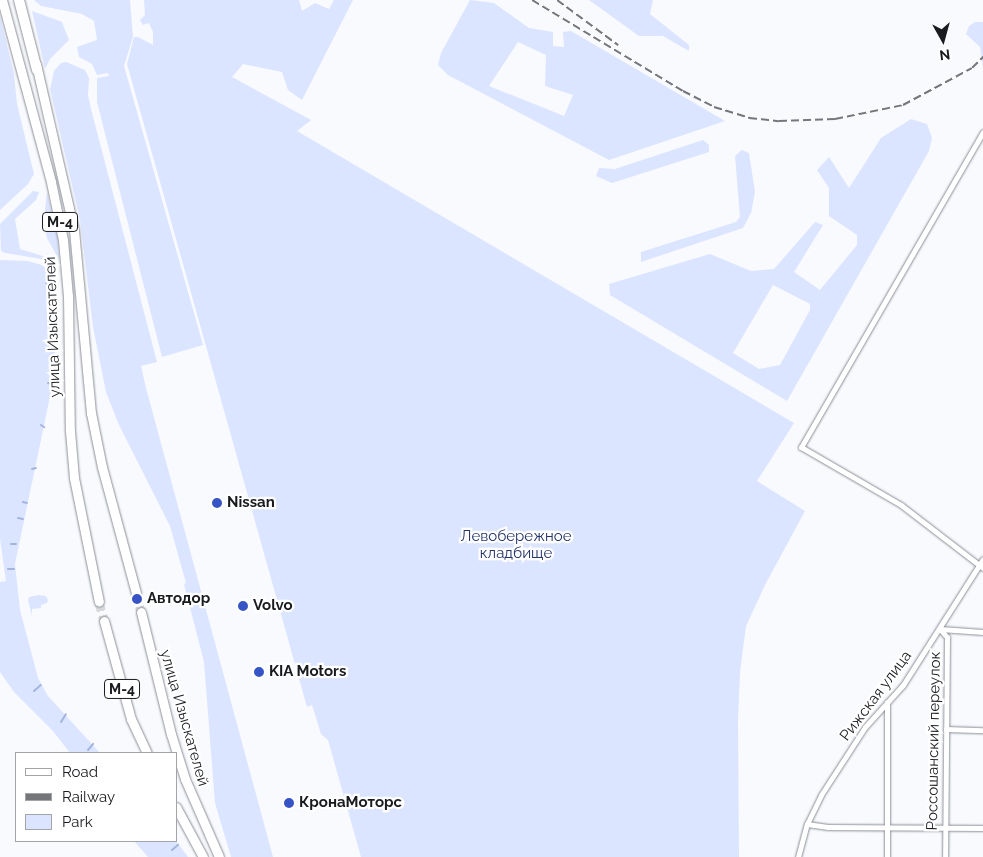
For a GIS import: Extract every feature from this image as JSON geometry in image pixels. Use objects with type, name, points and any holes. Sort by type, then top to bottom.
[{"type":"highway","name":"улица Изыскателей","points":[[3,0],[51,182],[63,240],[70,323],[70,431],[74,472],[99,602]]},
{"type":"highway","points":[[14,0],[37,70]]},
{"type":"highway","name":"М-4","points":[[19,0],[37,70]]},
{"type":"highway","points":[[24,0],[33,36],[37,70]]},
{"type":"highway","name":"улица Изыскателей","points":[[37,70],[74,230],[91,413],[102,467],[136,593]]},
{"type":"highway","name":"улица Изыскателей","points":[[141,612],[177,752]]},
{"type":"highway","name":"М-4","points":[[104,621],[131,719],[147,752]]},
{"type":"highway","name":"улица Изыскателей","points":[[178,756],[185,779],[219,857]]},
{"type":"highway","points":[[178,811],[203,857]]},
{"type":"street","points":[[981,567],[901,505],[801,447],[983,132]]},
{"type":"street","name":"Рижская улица","points":[[798,857],[807,824],[821,795],[865,727],[902,685],[981,567],[983,559]]},
{"type":"street","points":[[940,628],[983,632]]},
{"type":"street","name":"Россошанский переулок","points":[[940,628],[947,637],[945,857]]},
{"type":"street","points":[[887,857],[888,702]]},
{"type":"street","points":[[946,729],[983,730]]},
{"type":"street","points":[[807,824],[828,827],[983,828]]},
{"type":"green space","points":[[34,0],[130,0],[133,37],[124,66],[203,345],[162,357],[97,102],[97,78],[109,76],[108,73],[97,75],[92,64],[79,57],[77,47],[97,40],[94,21],[82,14],[41,6]]},
{"type":"green space","name":"Левобережное кладбище","points":[[144,0],[299,0],[302,11],[315,3],[329,9],[334,0],[353,0],[302,100],[288,90],[282,72],[243,64],[232,77],[311,120],[297,131],[794,423],[757,481],[805,511],[766,583],[746,626],[740,672],[738,720],[739,857],[361,857],[328,740],[321,734],[312,705],[307,707],[127,64],[134,37],[138,37],[153,45],[153,32],[149,23],[143,25],[140,20],[145,15]]},
{"type":"green space","points":[[470,0],[494,3],[529,28],[553,32],[553,46],[564,47],[563,32],[571,31],[725,121],[609,160],[448,75],[438,65],[441,53]],"holes":[[[518,42],[546,55],[545,86],[573,95],[564,116],[489,86]]]},
{"type":"green space","points":[[589,0],[653,0],[650,14],[689,45],[689,51],[663,36],[639,36]]},
{"type":"green space","points":[[32,11],[62,22],[69,40],[50,59],[45,69]]},
{"type":"green space","points":[[0,16],[14,74],[17,104],[34,174],[28,184],[0,210]]},
{"type":"green space","points":[[975,22],[983,22],[983,67],[980,47],[966,34],[969,26]]},
{"type":"green space","points":[[66,62],[85,70],[89,78],[88,95],[91,109],[157,362],[141,366],[146,388],[273,857],[231,857],[215,803],[204,662],[184,584],[186,583],[170,526],[119,425],[106,392],[93,327],[80,220],[50,89],[54,71],[61,63]]},
{"type":"green space","points":[[911,119],[927,124],[932,138],[929,151],[787,401],[610,295],[609,284],[710,254],[751,271],[774,269],[815,222],[823,225],[794,272],[820,290],[857,245],[857,235],[829,216],[829,188],[817,170],[829,157],[849,188],[881,138]],"holes":[[[773,285],[810,304],[810,310],[780,365],[759,369],[733,353]]]},
{"type":"green space","points":[[703,140],[709,145],[709,152],[612,183],[596,176],[599,168],[615,169]]},
{"type":"green space","points":[[742,150],[749,153],[755,192],[751,213],[743,228],[641,262],[641,252],[736,222],[740,217],[735,156]]},
{"type":"green space","points":[[33,191],[39,192],[36,200],[15,219],[20,249],[46,257],[53,265],[42,259],[1,251],[0,224]]},
{"type":"green space","points":[[47,192],[58,238],[59,260],[47,238],[44,219]]},
{"type":"green space","points":[[0,260],[27,261],[42,265],[49,271],[54,284],[56,343],[52,387],[15,564],[20,610],[38,678],[48,696],[99,752],[69,752],[53,731],[14,692],[0,672],[0,582],[6,581],[0,539]]},
{"type":"green space","points":[[46,596],[47,603],[41,605],[41,608],[32,609],[32,616],[29,597]]},
{"type":"green space","points":[[135,842],[177,842],[188,857],[148,857]]},
{"type":"waterway","points":[[46,283],[53,281]]},
{"type":"waterway","points":[[50,343],[56,340]]},
{"type":"waterway","points":[[48,383],[52,384]]},
{"type":"waterway","points":[[32,469],[36,468]]},
{"type":"waterway","points":[[23,502],[27,503]]},
{"type":"waterway","points":[[18,518],[23,519]]},
{"type":"waterway","points":[[11,544],[16,544]]},
{"type":"waterway","points":[[8,569],[14,569]]},
{"type":"waterway","points":[[34,691],[41,685]]},
{"type":"waterway","points":[[61,722],[66,714]]},
{"type":"waterway","points":[[88,750],[93,744]]},
{"type":"waterway","points":[[172,850],[178,845]]},
{"type":"tunnel","points":[[136,593],[141,612]]},
{"type":"tunnel","points":[[99,602],[104,621]]},
{"type":"railway","points":[[532,0],[683,91],[714,107],[749,118],[779,121],[835,119],[903,105],[972,68],[983,57]]},
{"type":"railway","points":[[557,0],[618,45]]},
{"type":"place","name":"Nissan","points":[[217,503]]},
{"type":"place","name":"Автодор","points":[[137,599]]},
{"type":"place","name":"Volvo","points":[[243,606]]},
{"type":"place","name":"KIA Motors","points":[[259,672]]},
{"type":"place","name":"КронаМоторс","points":[[289,803]]}]
